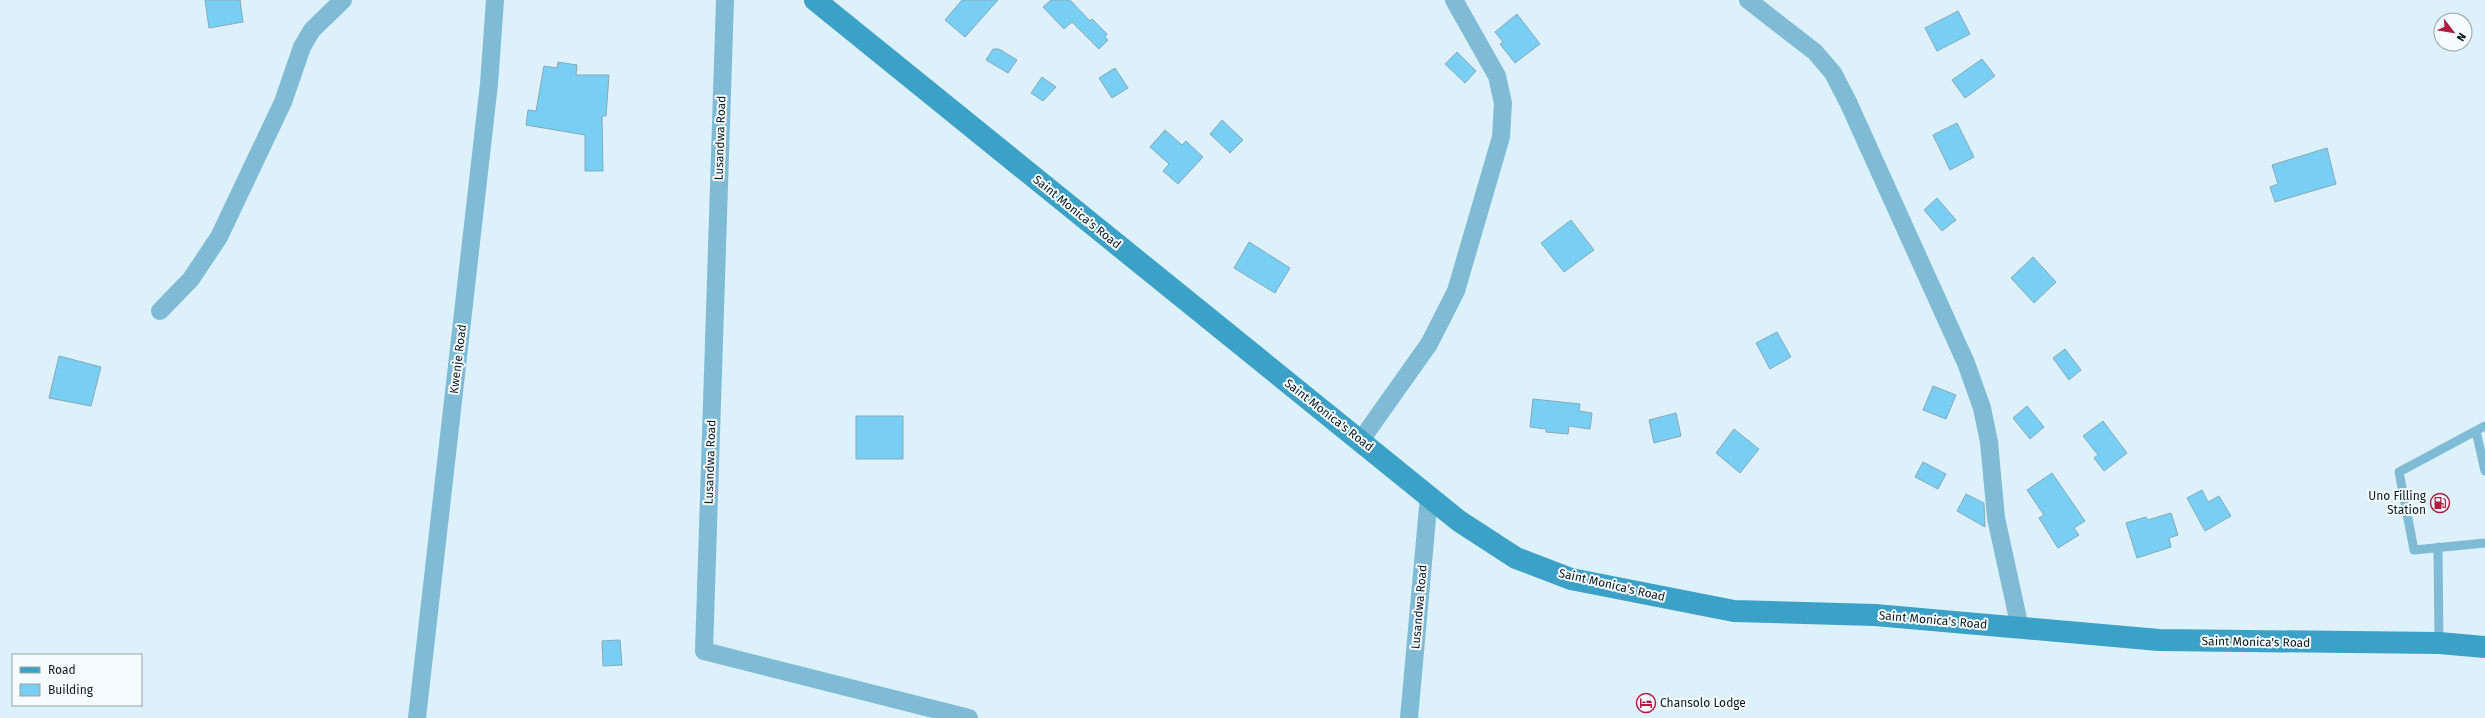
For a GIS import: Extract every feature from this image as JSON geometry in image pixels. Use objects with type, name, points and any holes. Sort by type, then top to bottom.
[{"type":"street","points":[[160,311],[191,279],[219,237],[283,102],[302,47],[312,30],[343,0]]},
{"type":"street","name":"Kwenje Road","points":[[417,718],[489,84],[495,0]]},
{"type":"street","name":"Lusandwa Road","points":[[725,0],[704,651],[969,718]]},
{"type":"street","name":"Saint Monica's Road","points":[[815,0],[1226,334],[1361,440],[1459,521],[1516,558],[1571,579],[1734,611],[1875,615],[2159,640],[2440,643],[2485,647]]},
{"type":"street","points":[[1361,440],[1429,344],[1456,291],[1501,137],[1503,103],[1497,76],[1454,0]]},
{"type":"street","points":[[1748,0],[1816,52],[1833,73],[1848,102],[1966,363],[1982,408],[1989,442],[1996,518],[2020,628]]},
{"type":"street","name":"Lusandwa Road","points":[[1409,718],[1429,496]]},
{"type":"lane","points":[[2485,426],[2399,472],[2414,550],[2485,543]]},
{"type":"lane","points":[[2476,431],[2485,471]]},
{"type":"lane","points":[[2438,547],[2440,643]]},
{"type":"building","points":[[205,0],[240,0],[243,22],[209,28]]},
{"type":"building","points":[[962,0],[998,0],[965,37],[945,20]]},
{"type":"building","points":[[1051,0],[1070,0],[1090,21],[1092,19],[1107,34],[1105,37],[1108,40],[1099,49],[1072,22],[1064,29],[1043,7]]},
{"type":"building","points":[[1958,11],[1970,34],[1937,51],[1925,28]]},
{"type":"building","points":[[1517,14],[1540,44],[1515,63],[1500,44],[1503,42],[1495,32]]},
{"type":"building","points":[[993,49],[999,49],[1017,60],[1008,73],[986,60]]},
{"type":"building","points":[[1457,52],[1476,71],[1465,83],[1445,64]]},
{"type":"building","points":[[1982,59],[1995,76],[1965,98],[1952,80]]},
{"type":"building","points":[[558,62],[577,65],[576,75],[609,75],[606,116],[602,116],[603,171],[585,171],[585,135],[526,125],[528,110],[536,111],[544,66],[557,68]]},
{"type":"building","points":[[1115,68],[1128,88],[1112,98],[1099,78]]},
{"type":"building","points":[[1042,77],[1056,87],[1043,101],[1031,93]]},
{"type":"building","points":[[1222,120],[1243,140],[1230,153],[1210,134]]},
{"type":"building","points":[[1957,123],[1974,157],[1950,170],[1933,135]]},
{"type":"building","points":[[1165,130],[1182,145],[1186,141],[1203,157],[1178,184],[1163,171],[1169,164],[1150,147]]},
{"type":"building","points":[[2327,148],[2336,184],[2275,202],[2270,187],[2278,184],[2272,165]]},
{"type":"building","points":[[1937,198],[1956,220],[1942,231],[1924,210]]},
{"type":"building","points":[[1571,220],[1594,250],[1564,272],[1541,243]]},
{"type":"building","points":[[1249,242],[1290,268],[1275,293],[1234,268]]},
{"type":"building","points":[[2033,257],[2056,282],[2034,303],[2011,278]]},
{"type":"building","points":[[1777,332],[1791,357],[1770,369],[1756,343]]},
{"type":"building","points":[[2065,349],[2081,370],[2069,380],[2053,358]]},
{"type":"building","points":[[59,356],[101,367],[91,406],[49,398]]},
{"type":"building","points":[[1933,386],[1956,395],[1946,419],[1923,410]]},
{"type":"building","points":[[1533,399],[1580,404],[1579,411],[1592,413],[1590,429],[1569,426],[1568,434],[1546,432],[1546,429],[1530,427]]},
{"type":"building","points":[[2027,406],[2044,427],[2030,439],[2013,418]]},
{"type":"building","points":[[1676,413],[1681,436],[1654,443],[1649,420]]},
{"type":"building","points":[[856,416],[903,416],[903,459],[856,459]]},
{"type":"building","points":[[2103,421],[2127,453],[2104,471],[2094,458],[2098,455],[2083,436]]},
{"type":"building","points":[[1734,429],[1759,449],[1740,473],[1716,453]]},
{"type":"building","points":[[1923,462],[1946,474],[1938,489],[1915,477]]},
{"type":"building","points":[[2052,473],[2085,521],[2074,528],[2079,535],[2058,548],[2039,518],[2044,515],[2027,490]]},
{"type":"building","points":[[2202,490],[2208,502],[2219,496],[2231,516],[2205,531],[2187,498]]},
{"type":"building","points":[[1966,494],[1984,503],[1985,527],[1957,511]]},
{"type":"building","points":[[2171,513],[2178,535],[2169,538],[2171,547],[2137,558],[2126,523],[2146,517],[2148,520]]},
{"type":"building","points":[[620,640],[622,665],[603,666],[602,641]]},
{"type":"place","name":"Uno Filling Station","points":[[2440,503]]},
{"type":"place","name":"Chansolo Lodge","points":[[1646,703]]}]
